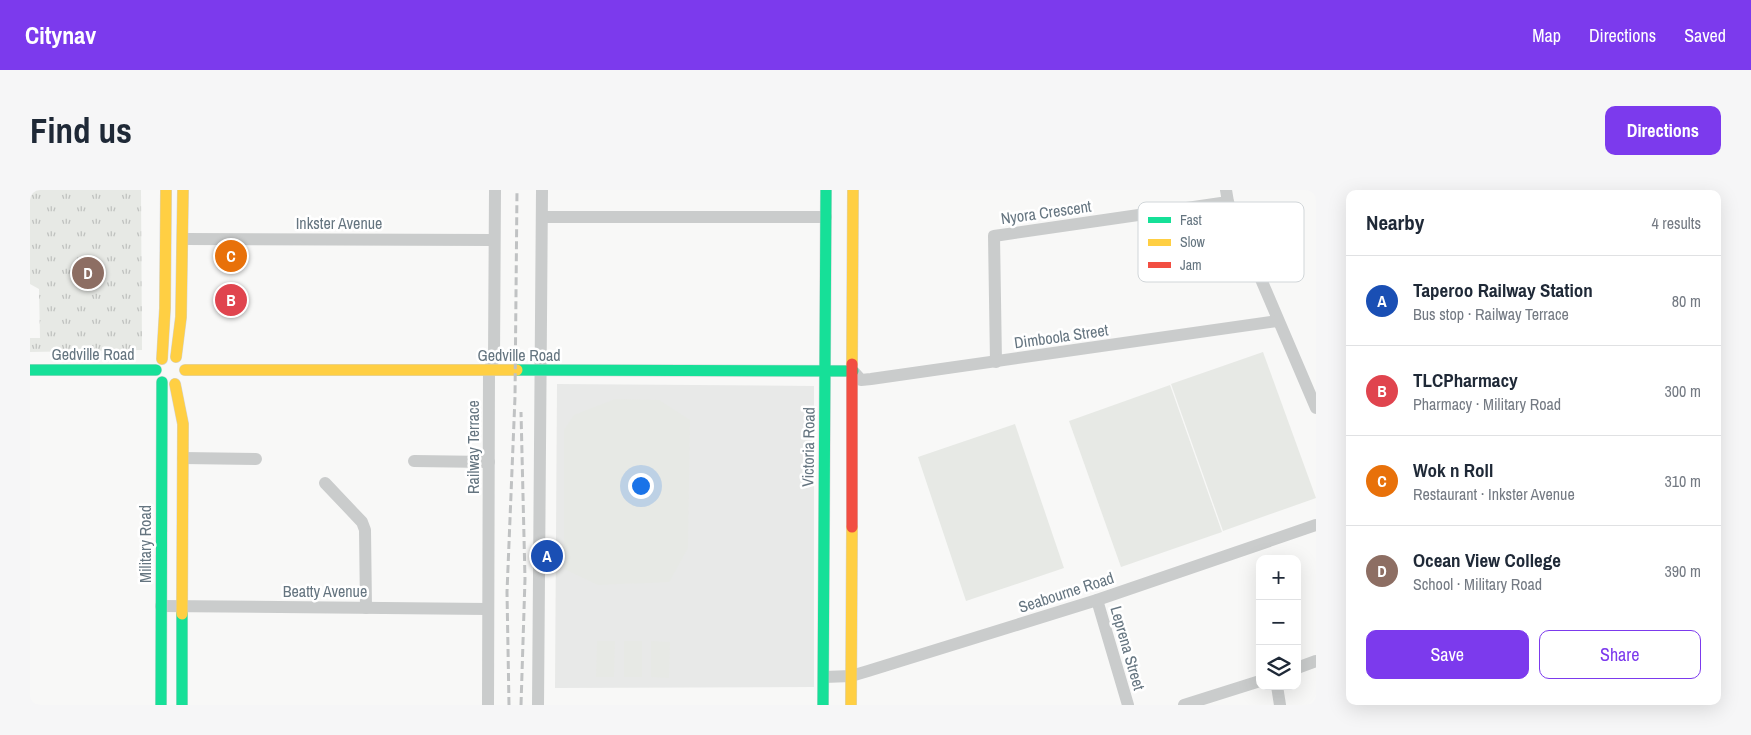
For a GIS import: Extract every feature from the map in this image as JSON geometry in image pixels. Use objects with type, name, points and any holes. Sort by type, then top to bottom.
[{"type":"main road","points":[[162,359],[176,357],[182,362],[185,370],[182,379],[175,384],[162,382],[156,370],[162,359],[165,308],[166,190]]},
{"type":"main road","points":[[176,357],[181,317],[184,239],[183,190]]},
{"type":"main road","name":"Victoria Road","points":[[823,705],[826,190]]},
{"type":"main road","points":[[850,705],[853,190]]},
{"type":"main road","name":"Gedville Road","points":[[30,370],[156,370]]},
{"type":"main road","name":"Gedville Road","points":[[185,370],[853,371]]},
{"type":"main road","name":"Military Road","points":[[161,705],[162,382]]},
{"type":"main road","points":[[175,384],[184,424],[182,705]]},
{"type":"street","name":"Railway Terrace","points":[[488,705],[489,371],[494,358],[495,190]]},
{"type":"street","points":[[538,705],[542,190]]},
{"type":"street","name":"Nyora Crescent","points":[[1192,202],[1227,196]]},
{"type":"street","name":"Nyora Crescent","points":[[996,362],[994,236],[1138,211]]},
{"type":"street","points":[[542,217],[826,217]]},
{"type":"street","name":"Inkster Avenue","points":[[184,239],[494,240]]},
{"type":"street","points":[[1261,282],[1316,408]]},
{"type":"street","name":"Dimboola Street","points":[[853,371],[861,380],[1277,321]]},
{"type":"street","points":[[183,458],[256,459]]},
{"type":"street","points":[[414,461],[489,462]]},
{"type":"street","points":[[325,482],[362,522],[365,530],[366,608]]},
{"type":"street","name":"Seabourne Road","points":[[824,677],[851,676],[1097,600],[1316,525]]},
{"type":"street","name":"Leprena Street","points":[[1097,600],[1128,705]]},
{"type":"street","name":"Beatty Avenue","points":[[161,606],[488,609]]},
{"type":"street","points":[[1301,667],[1316,661]]},
{"type":"street","points":[[1184,705],[1199,703],[1256,682]]},
{"type":"street","points":[[1278,690],[1280,705]]},
{"type":"shaded area","points":[[557,384],[814,386],[814,687],[555,688]]},
{"type":"green space","points":[[30,190],[141,190],[142,350],[30,352],[30,338],[40,338],[39,289],[30,284]]},
{"type":"green space","points":[[1263,352],[1316,498],[1223,531],[1171,384]]},
{"type":"green space","points":[[1170,385],[1222,532],[1121,567],[1069,421]]},
{"type":"green space","points":[[615,399],[659,400],[690,420],[688,548],[669,582],[598,585],[564,569],[564,430],[574,415]]},
{"type":"green space","points":[[1015,424],[1064,568],[966,601],[918,457]]},
{"type":"green space","points":[[597,641],[615,641],[614,677],[596,677]]},
{"type":"green space","points":[[624,641],[642,641],[642,677],[624,677]]},
{"type":"green space","points":[[651,641],[670,642],[669,678],[651,677]]},
{"type":"railway","points":[[509,705],[507,592],[515,397],[517,190]]},
{"type":"railway","points":[[521,412],[525,579],[521,705]]},
{"type":"traffic: fast","points":[[823,705],[826,190]]},
{"type":"traffic: fast","points":[[30,370],[156,370]]},
{"type":"traffic: fast","points":[[517,370],[853,371]]},
{"type":"traffic: fast","points":[[161,705],[162,382]]},
{"type":"traffic: fast","points":[[182,614],[182,705]]},
{"type":"traffic: slow","points":[[162,359],[165,308],[166,190]]},
{"type":"traffic: slow","points":[[176,357],[181,317],[183,190]]},
{"type":"traffic: slow","points":[[852,364],[853,190]]},
{"type":"traffic: slow","points":[[185,370],[517,370]]},
{"type":"traffic: slow","points":[[175,384],[183,424],[182,614]]},
{"type":"traffic: slow","points":[[851,705],[852,527]]},
{"type":"traffic: jam","points":[[852,364],[852,527]]},
{"type":"place","name":"Wok n Roll","points":[[231,256]]},
{"type":"place","name":"Ocean View College","points":[[88,273]]},
{"type":"place","name":"TLCPharmacy","points":[[231,300]]},
{"type":"place","name":"Taperoo Railway Station","points":[[547,556]]}]
